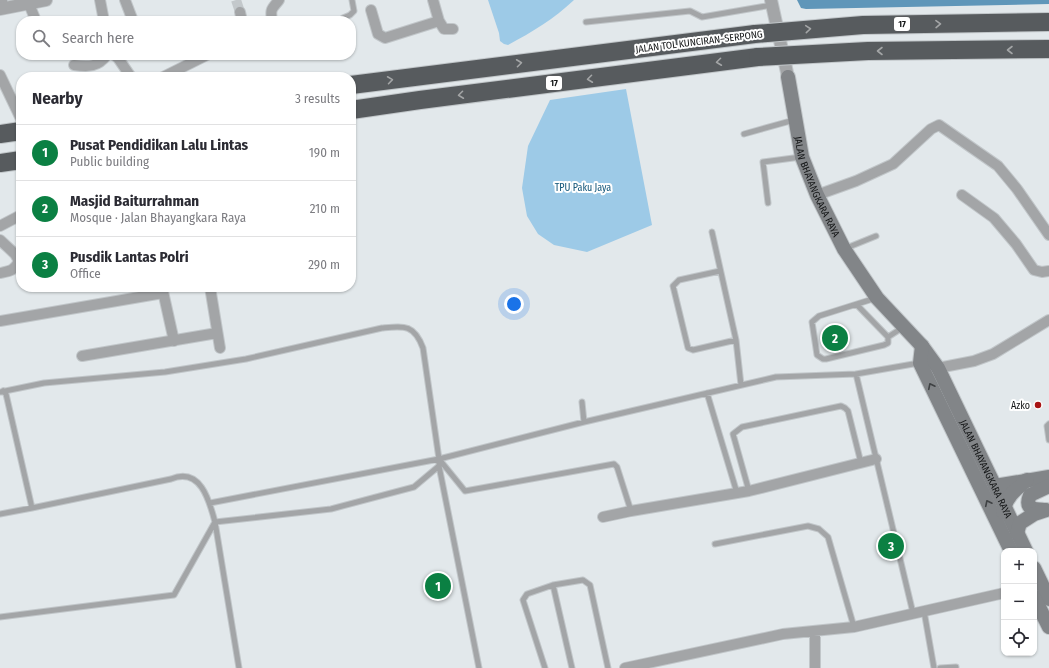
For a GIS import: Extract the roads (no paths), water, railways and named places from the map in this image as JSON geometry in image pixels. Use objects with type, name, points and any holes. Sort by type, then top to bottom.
[{"type":"highway","name":"JALAN TOL KUNCIRAN–SERPONG","points":[[356,84],[755,34],[863,25],[1049,22]]},
{"type":"highway","name":"17","points":[[356,109],[758,57],[868,51],[1049,49]]},
{"type":"highway","points":[[0,134],[16,132]]},
{"type":"highway","points":[[0,163],[16,161]]},
{"type":"main road","name":"JALAN BHAYANGKARA RAYA","points":[[788,77],[802,156],[817,195],[844,249],[877,298],[922,346],[938,368],[1024,548]]},
{"type":"main road","points":[[920,363],[922,346]]},
{"type":"main road","name":"JALAN BHAYANGKARA RAYA","points":[[920,363],[1010,548]]},
{"type":"main road","points":[[995,486],[1049,477]]},
{"type":"main road","points":[[999,526],[1004,506],[1012,492],[1026,480]]},
{"type":"main road","points":[[1047,509],[1032,509],[1029,506],[1028,500],[1030,495],[1049,486]]},
{"type":"main road","points":[[1017,533],[1020,523],[1034,514],[1047,509]]},
{"type":"main road","points":[[1037,574],[1049,599]]},
{"type":"main road","points":[[1037,603],[1049,627]]},
{"type":"street","points":[[2,6],[29,4],[46,0]]},
{"type":"street","points":[[100,0],[103,16]]},
{"type":"street","points":[[125,0],[131,16]]},
{"type":"street","points":[[271,16],[273,6],[279,0]]},
{"type":"street","points":[[433,0],[439,21],[445,30],[453,29]]},
{"type":"street","name":"JALAN BHAYANGKARA RAYA","points":[[772,3],[788,77]]},
{"type":"street","points":[[29,4],[34,16]]},
{"type":"street","points":[[371,10],[378,34],[383,38],[439,21]]},
{"type":"street","points":[[74,65],[94,66],[103,60]]},
{"type":"street","points":[[119,60],[128,72]]},
{"type":"street","points":[[173,72],[197,60]]},
{"type":"street","points":[[0,77],[16,109]]},
{"type":"street","points":[[817,195],[856,181],[893,164],[931,129],[939,125],[998,166],[1049,235]]},
{"type":"street","points":[[962,195],[994,218],[1016,244],[1034,270],[1048,275]]},
{"type":"street","points":[[0,226],[16,218]]},
{"type":"street","points":[[0,240],[16,256]]},
{"type":"street","points":[[0,273],[12,271],[16,267]]},
{"type":"street","points":[[1,318],[151,292]]},
{"type":"street","points":[[163,292],[174,341]]},
{"type":"street","points":[[211,292],[220,348]]},
{"type":"street","points":[[938,368],[974,361],[993,354],[1049,320]]},
{"type":"street","points":[[82,356],[217,333]]},
{"type":"street","points":[[603,517],[749,491],[876,459]]},
{"type":"street","points":[[625,668],[783,634],[854,627],[1001,594]]},
{"type":"street","points":[[815,632],[815,668]]},
{"type":"lane","points":[[348,16],[354,11],[352,0]]},
{"type":"lane","points":[[586,22],[690,11],[702,18],[772,3]]},
{"type":"lane","points":[[744,134],[795,119]]},
{"type":"lane","points":[[768,203],[763,162],[802,156]]},
{"type":"lane","points":[[712,232],[736,340],[741,385]]},
{"type":"lane","points":[[844,249],[876,236]]},
{"type":"lane","points":[[720,271],[680,280],[672,286],[688,348],[693,350],[736,340]]},
{"type":"lane","points":[[857,305],[888,337],[888,343],[826,359],[823,359],[817,355],[812,322],[819,316],[877,298]]},
{"type":"lane","points":[[2,392],[44,383],[165,372],[246,359],[382,328],[404,326],[418,335],[423,348],[439,466],[479,668]]},
{"type":"lane","points":[[888,337],[904,327]]},
{"type":"lane","points":[[210,503],[439,459],[584,422],[776,377],[856,374],[920,363]]},
{"type":"lane","points":[[856,374],[913,613]]},
{"type":"lane","points":[[2,392],[6,394],[32,508]]},
{"type":"lane","points":[[707,393],[737,493]]},
{"type":"lane","points":[[582,402],[584,422]]},
{"type":"lane","points":[[749,491],[733,434],[742,426],[841,406],[848,410],[861,463]]},
{"type":"lane","points":[[1049,424],[1047,426],[1049,440]]},
{"type":"lane","points":[[439,459],[464,490],[467,491],[614,464],[617,467],[631,511]]},
{"type":"lane","points":[[215,522],[331,509],[345,506],[414,487],[439,466]]},
{"type":"lane","points":[[0,514],[180,476],[188,476],[198,483],[210,503],[215,522],[239,668]]},
{"type":"lane","points":[[0,617],[174,595],[215,522]]},
{"type":"lane","points":[[715,544],[808,526],[819,529],[828,538],[854,627]]},
{"type":"lane","points":[[545,668],[523,600],[527,594],[553,585],[583,580],[590,585],[608,668]]},
{"type":"lane","points":[[553,585],[572,668]]},
{"type":"lane","points":[[924,610],[934,668]]},
{"type":"lane","points":[[940,668],[956,667]]},
{"type":"tunnel","points":[[236,0],[240,12]]},
{"type":"place","name":"Masjid Baiturrahman","points":[[835,338]]},
{"type":"place","name":"Azko","points":[[1038,405]]},
{"type":"place","name":"Pusdik Lantas Polri","points":[[891,546]]},
{"type":"place","name":"Pusat Pendidikan Lalu Lintas","points":[[438,586]]},
{"type":"park label","name":"TPU Paku Jaya","points":[[583,187]]}]
